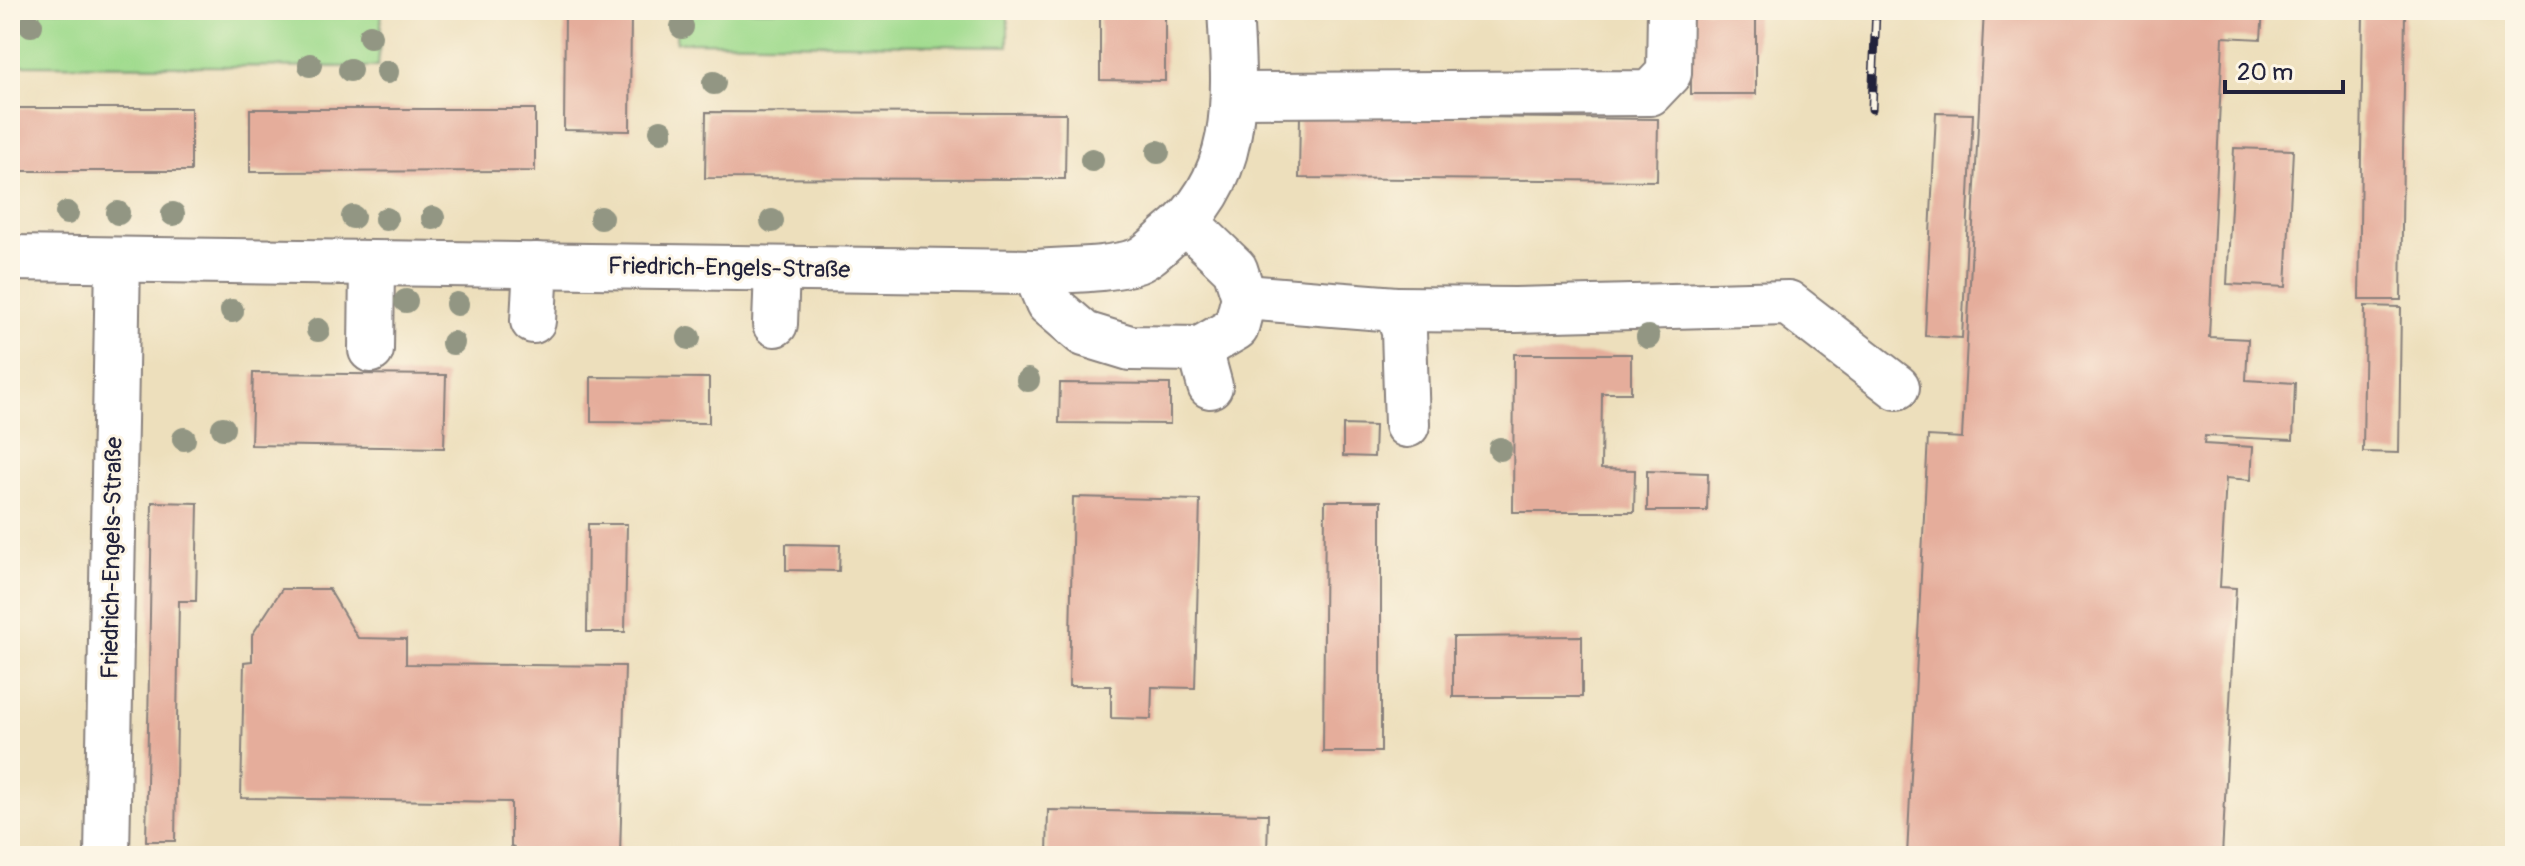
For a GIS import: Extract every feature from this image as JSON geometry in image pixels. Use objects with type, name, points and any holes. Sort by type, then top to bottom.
[{"type":"street","name":"Friedrich-Engels-Straße","points":[[10,258],[1035,272],[1136,262],[1187,223],[1214,181],[1230,137],[1236,95],[1230,10]]},
{"type":"street","points":[[1236,95],[1650,93],[1669,73],[1670,10]]},
{"type":"street","points":[[1035,272],[1048,303],[1084,334],[1205,367],[1236,328],[1244,297],[1235,269],[1187,223]]},
{"type":"street","name":"Friedrich-Engels-Straße","points":[[107,856],[118,260]]},
{"type":"street","points":[[371,350],[372,264]]},
{"type":"street","points":[[533,321],[536,265]]},
{"type":"street","points":[[775,324],[777,269]]},
{"type":"street","points":[[1244,297],[1396,309],[1788,303],[1897,387]]},
{"type":"street","points":[[1396,309],[1404,331],[1407,425]]},
{"type":"green space","points":[[10,10],[382,10],[378,67],[10,65]]},
{"type":"green space","points":[[677,10],[1008,10],[1008,46],[676,42]]},
{"type":"building","points":[[565,10],[631,10],[630,131],[564,130]]},
{"type":"building","points":[[1100,10],[1165,10],[1165,81],[1100,80]]},
{"type":"building","points":[[1691,10],[1756,10],[1756,94],[1691,94]]},
{"type":"building","points":[[1984,10],[2263,10],[2261,39],[2223,37],[2209,337],[2248,339],[2246,380],[2295,383],[2293,440],[2205,436],[2204,444],[2253,447],[2251,480],[2226,478],[2220,587],[2236,588],[2222,856],[1907,856],[1928,436],[1962,438]]},
{"type":"building","points":[[2363,10],[2405,10],[2401,300],[2359,300]]},
{"type":"building","points":[[10,108],[191,108],[191,171],[10,171]]},
{"type":"building","points":[[250,109],[535,109],[535,171],[250,172]]},
{"type":"building","points":[[706,112],[1066,113],[1065,179],[705,178]]},
{"type":"building","points":[[1936,113],[1973,114],[1962,338],[1925,336]]},
{"type":"building","points":[[1300,115],[1658,119],[1657,181],[1299,178]]},
{"type":"building","points":[[2234,148],[2293,150],[2286,287],[2227,284]]},
{"type":"building","points":[[2365,306],[2401,307],[2399,453],[2363,452]]},
{"type":"building","points":[[1514,354],[1631,354],[1631,393],[1602,393],[1601,469],[1635,470],[1634,512],[1513,512]]},
{"type":"building","points":[[253,373],[446,375],[444,448],[251,445]]},
{"type":"building","points":[[591,377],[709,378],[709,423],[591,422]]},
{"type":"building","points":[[1060,383],[1170,384],[1170,424],[1059,423]]},
{"type":"building","points":[[1343,425],[1375,426],[1374,457],[1343,456]]},
{"type":"building","points":[[1647,471],[1708,473],[1707,511],[1647,511]]},
{"type":"building","points":[[1073,497],[1200,500],[1195,688],[1152,687],[1151,719],[1111,718],[1111,686],[1069,686]]},
{"type":"building","points":[[1325,501],[1381,501],[1381,752],[1323,752]]},
{"type":"building","points":[[152,502],[198,503],[196,601],[179,601],[175,841],[146,841]]},
{"type":"building","points":[[588,524],[627,524],[625,632],[587,632]]},
{"type":"building","points":[[786,544],[840,545],[839,571],[786,570]]},
{"type":"building","points":[[282,589],[329,589],[358,638],[406,639],[406,664],[625,666],[620,856],[514,856],[514,847],[511,846],[511,802],[241,798],[244,662],[252,661],[252,635]]},
{"type":"building","points":[[1582,636],[1582,697],[1453,697],[1453,637]]},
{"type":"building","points":[[1048,810],[1268,814],[1267,856],[1047,856]]},
{"type":"railway","points":[[1872,109],[1876,10]]}]
